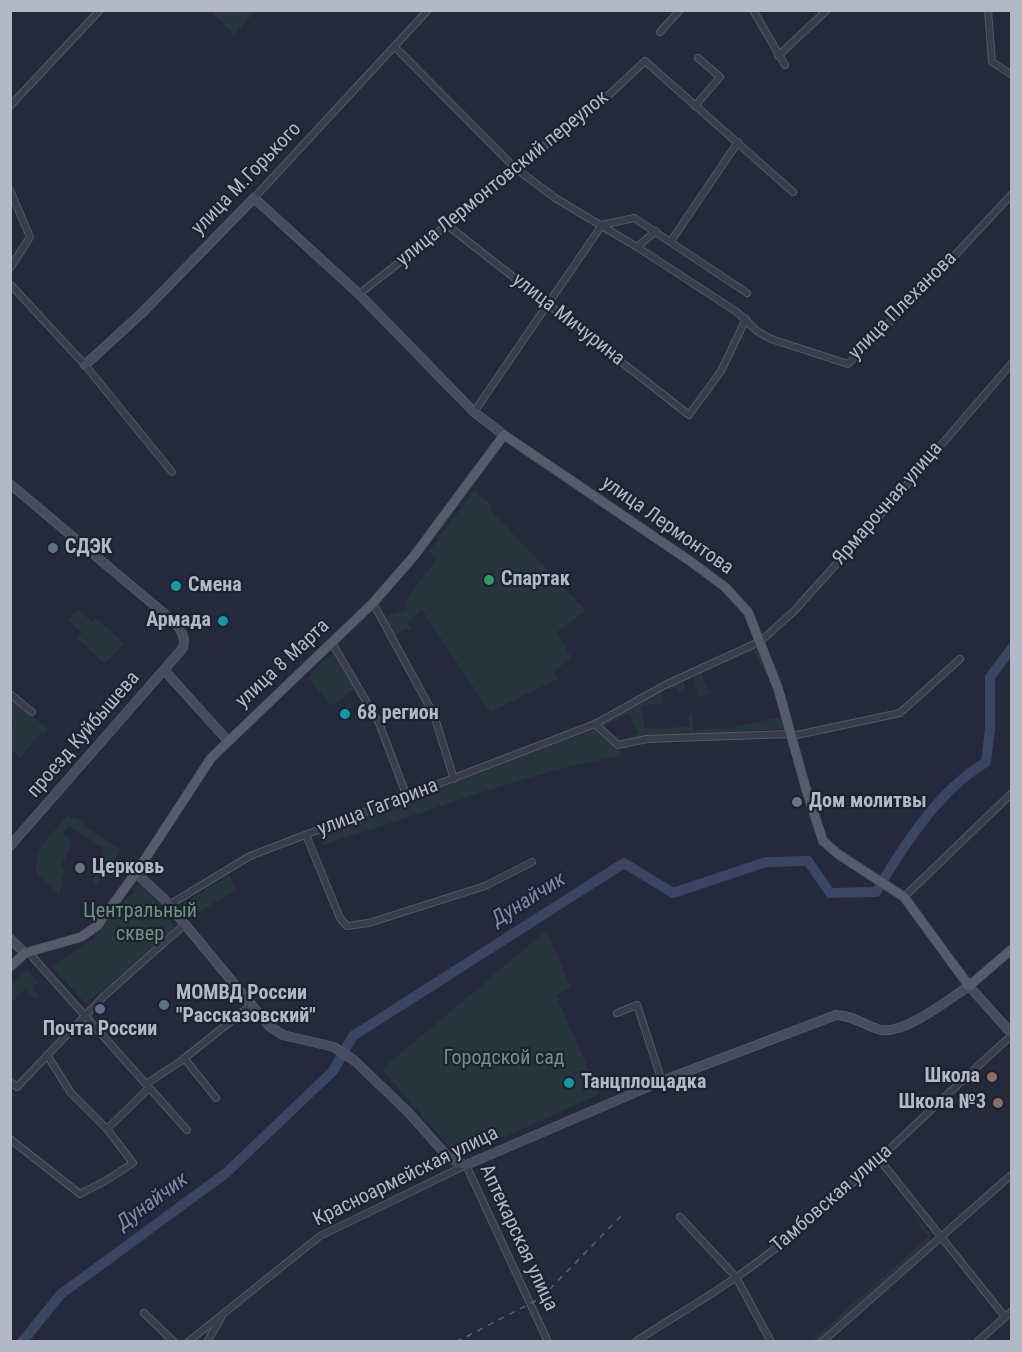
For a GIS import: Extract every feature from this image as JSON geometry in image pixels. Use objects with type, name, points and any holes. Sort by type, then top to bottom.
[{"type":"main road","name":"улица Лермонтова","points":[[504,435],[725,587],[748,612],[761,641],[824,841],[838,854],[904,897],[969,986]]},
{"type":"main road","name":"улица 8 Марта","points":[[27,953],[81,937],[97,926],[136,873],[201,771],[228,741],[373,603],[414,556],[504,435]]},
{"type":"main road","name":"Красноармейская улица","points":[[969,986],[1011,949]]},
{"type":"main road","points":[[10,967],[27,953]]},
{"type":"street","points":[[10,106],[100,10]]},
{"type":"street","name":"улица М.Горького","points":[[85,365],[143,312],[254,198],[396,48],[428,10]]},
{"type":"street","points":[[660,32],[680,10]]},
{"type":"street","points":[[753,10],[784,65]]},
{"type":"street","points":[[778,56],[827,10]]},
{"type":"street","points":[[988,10],[992,62],[1011,75]]},
{"type":"street","points":[[396,48],[514,167],[555,198],[637,246],[746,319]]},
{"type":"street","points":[[698,58],[720,77],[695,105],[793,192]]},
{"type":"street","name":"улица Лермонтовский переулок","points":[[359,294],[447,225],[514,167],[533,156],[589,106],[610,94],[645,61],[695,105]]},
{"type":"street","points":[[671,241],[738,142]]},
{"type":"street","points":[[10,190],[30,237],[10,268]]},
{"type":"street","name":"улица Плеханова","points":[[746,319],[757,331],[771,339],[808,348],[848,364],[929,283],[1011,194]]},
{"type":"street","name":"улица Лермонтова","points":[[254,198],[359,294],[474,412],[504,435]]},
{"type":"street","points":[[474,412],[549,306],[602,225],[633,218],[747,293]]},
{"type":"street","name":"улица Мичурина","points":[[447,225],[689,415],[721,371],[746,319]]},
{"type":"street","points":[[637,246],[656,231]]},
{"type":"street","points":[[10,284],[85,365],[172,472]]},
{"type":"street","name":"Ярмарочная улица","points":[[761,641],[794,611],[878,518],[1011,363]]},
{"type":"street","name":"проезд Куйбышева","points":[[10,484],[179,627],[184,637],[183,648],[10,846]]},
{"type":"street","points":[[373,603],[430,706],[454,779]]},
{"type":"street","name":"улица Гагарина","points":[[169,905],[250,856],[595,724],[665,685],[761,641]]},
{"type":"street","points":[[332,643],[379,723],[406,797]]},
{"type":"street","points":[[595,724],[618,746],[647,739],[792,735],[900,713],[960,659]]},
{"type":"street","points":[[164,670],[228,741]]},
{"type":"street","points":[[10,694],[32,712]]},
{"type":"street","points":[[904,897],[1011,793]]},
{"type":"street","points":[[306,835],[340,918],[347,926],[369,923],[485,886],[532,862]]},
{"type":"street","name":"Аптекарская улица","points":[[136,873],[169,905],[250,1006],[269,1026],[283,1035],[334,1047],[355,1061],[408,1112],[449,1158],[466,1165],[548,1341]]},
{"type":"street","points":[[10,1095],[85,1014],[184,925]]},
{"type":"street","points":[[10,939],[27,953],[85,1014],[187,1130]]},
{"type":"street","points":[[969,986],[1011,1034]]},
{"type":"street","name":"Красноармейская улица","points":[[188,1341],[320,1236],[466,1165],[662,1081],[836,1015],[855,1018],[881,1030],[897,1029],[969,986]]},
{"type":"street","points":[[617,1013],[637,1005],[662,1081]]},
{"type":"street","points":[[107,1129],[147,1087],[250,1006]]},
{"type":"street","name":"Тамбовская улица","points":[[635,1341],[771,1252],[879,1159],[1011,1034]]},
{"type":"street","points":[[10,1139],[80,1194],[133,1163],[107,1129],[71,1093],[47,1055]]},
{"type":"street","points":[[184,1058],[216,1098]]},
{"type":"street","points":[[10,1082],[17,1087]]},
{"type":"street","points":[[879,1159],[1005,1317]]},
{"type":"street","points":[[822,1341],[941,1239],[1010,1176]]},
{"type":"street","points":[[680,1217],[736,1277],[771,1341]]},
{"type":"street","points":[[977,1341],[1011,1311]]},
{"type":"street","points":[[144,1313],[174,1341]]},
{"type":"street","points":[[207,1341],[222,1316]]},
{"type":"green space","points":[[211,11],[255,11],[234,35]]},
{"type":"green space","name":"Спартак","points":[[474,491],[491,504],[491,511],[586,611],[557,632],[572,659],[554,670],[558,679],[490,712],[422,610],[408,622],[412,629],[409,631],[407,628],[393,636],[386,622],[389,615],[408,610],[404,603],[437,558],[429,551]]},
{"type":"green space","points":[[78,609],[92,622],[96,618],[124,643],[105,664],[77,638],[82,633],[68,620]]},
{"type":"green space","points":[[753,648],[758,651],[774,690],[753,649],[702,674],[709,694],[698,697],[694,677],[684,682],[685,691],[678,692],[677,688],[660,690],[662,703],[642,706],[645,728],[689,727],[688,715],[692,714],[694,731],[726,727],[727,729],[783,716],[784,725],[781,729],[647,737],[618,744],[616,742],[638,734],[629,713],[606,726],[614,741],[599,727],[659,690]]},
{"type":"green space","points":[[333,654],[354,689],[331,706],[308,678],[325,659]]},
{"type":"green space","points":[[11,698],[48,729],[45,734],[42,732],[21,756],[22,760],[11,750],[11,727],[14,723],[11,720]]},
{"type":"green space","points":[[597,730],[610,744],[620,748],[621,756],[507,784],[322,845],[319,834]]},
{"type":"green space","points":[[67,816],[84,821],[83,825],[122,850],[96,884],[92,880],[104,864],[103,848],[69,826],[63,833],[71,840],[69,851],[61,866],[65,870],[59,895],[36,873],[37,851]]},
{"type":"green space","points":[[229,875],[237,889],[188,919],[180,906]]},
{"type":"green space","name":"Центральный сквер","points":[[138,885],[145,886],[175,928],[86,1004],[52,967],[96,936]]},
{"type":"green space","name":"Городской сад","points":[[546,931],[571,987],[556,995],[599,1094],[459,1158],[382,1069]]},
{"type":"green space","points":[[27,970],[38,982],[33,987],[40,998],[34,998],[26,988],[11,1003],[11,986]]},
{"type":"green space","points":[[913,1214],[931,1235],[929,1245],[820,1341],[810,1342],[928,1237]]},
{"type":"waterway","name":"Дунайчик","points":[[22,1342],[61,1294],[226,1173],[333,1071],[353,1036],[624,863],[673,893],[766,862],[808,861],[830,893],[876,892],[910,838],[937,803],[952,788],[986,762],[990,729],[990,677],[1012,648]]},
{"type":"railway","points":[[456,1342],[541,1298],[622,1215]]},
{"type":"place","name":"СДЭК","points":[[53,548]]},
{"type":"place","name":"Спартак","points":[[489,580]]},
{"type":"place","name":"Смена","points":[[176,586]]},
{"type":"place","name":"Армада","points":[[223,621]]},
{"type":"place","name":"68 регион","points":[[345,714]]},
{"type":"place","name":"Дом молитвы","points":[[797,802]]},
{"type":"place","name":"Церковь","points":[[80,868]]},
{"type":"place","name":"МОМВД России \"Рассказовский\"","points":[[164,1005]]},
{"type":"place","name":"Почта России","points":[[100,1009]]},
{"type":"place","name":"Школа","points":[[992,1077]]},
{"type":"place","name":"Танцплощадка","points":[[569,1083]]},
{"type":"place","name":"Школа №3","points":[[998,1103]]}]
